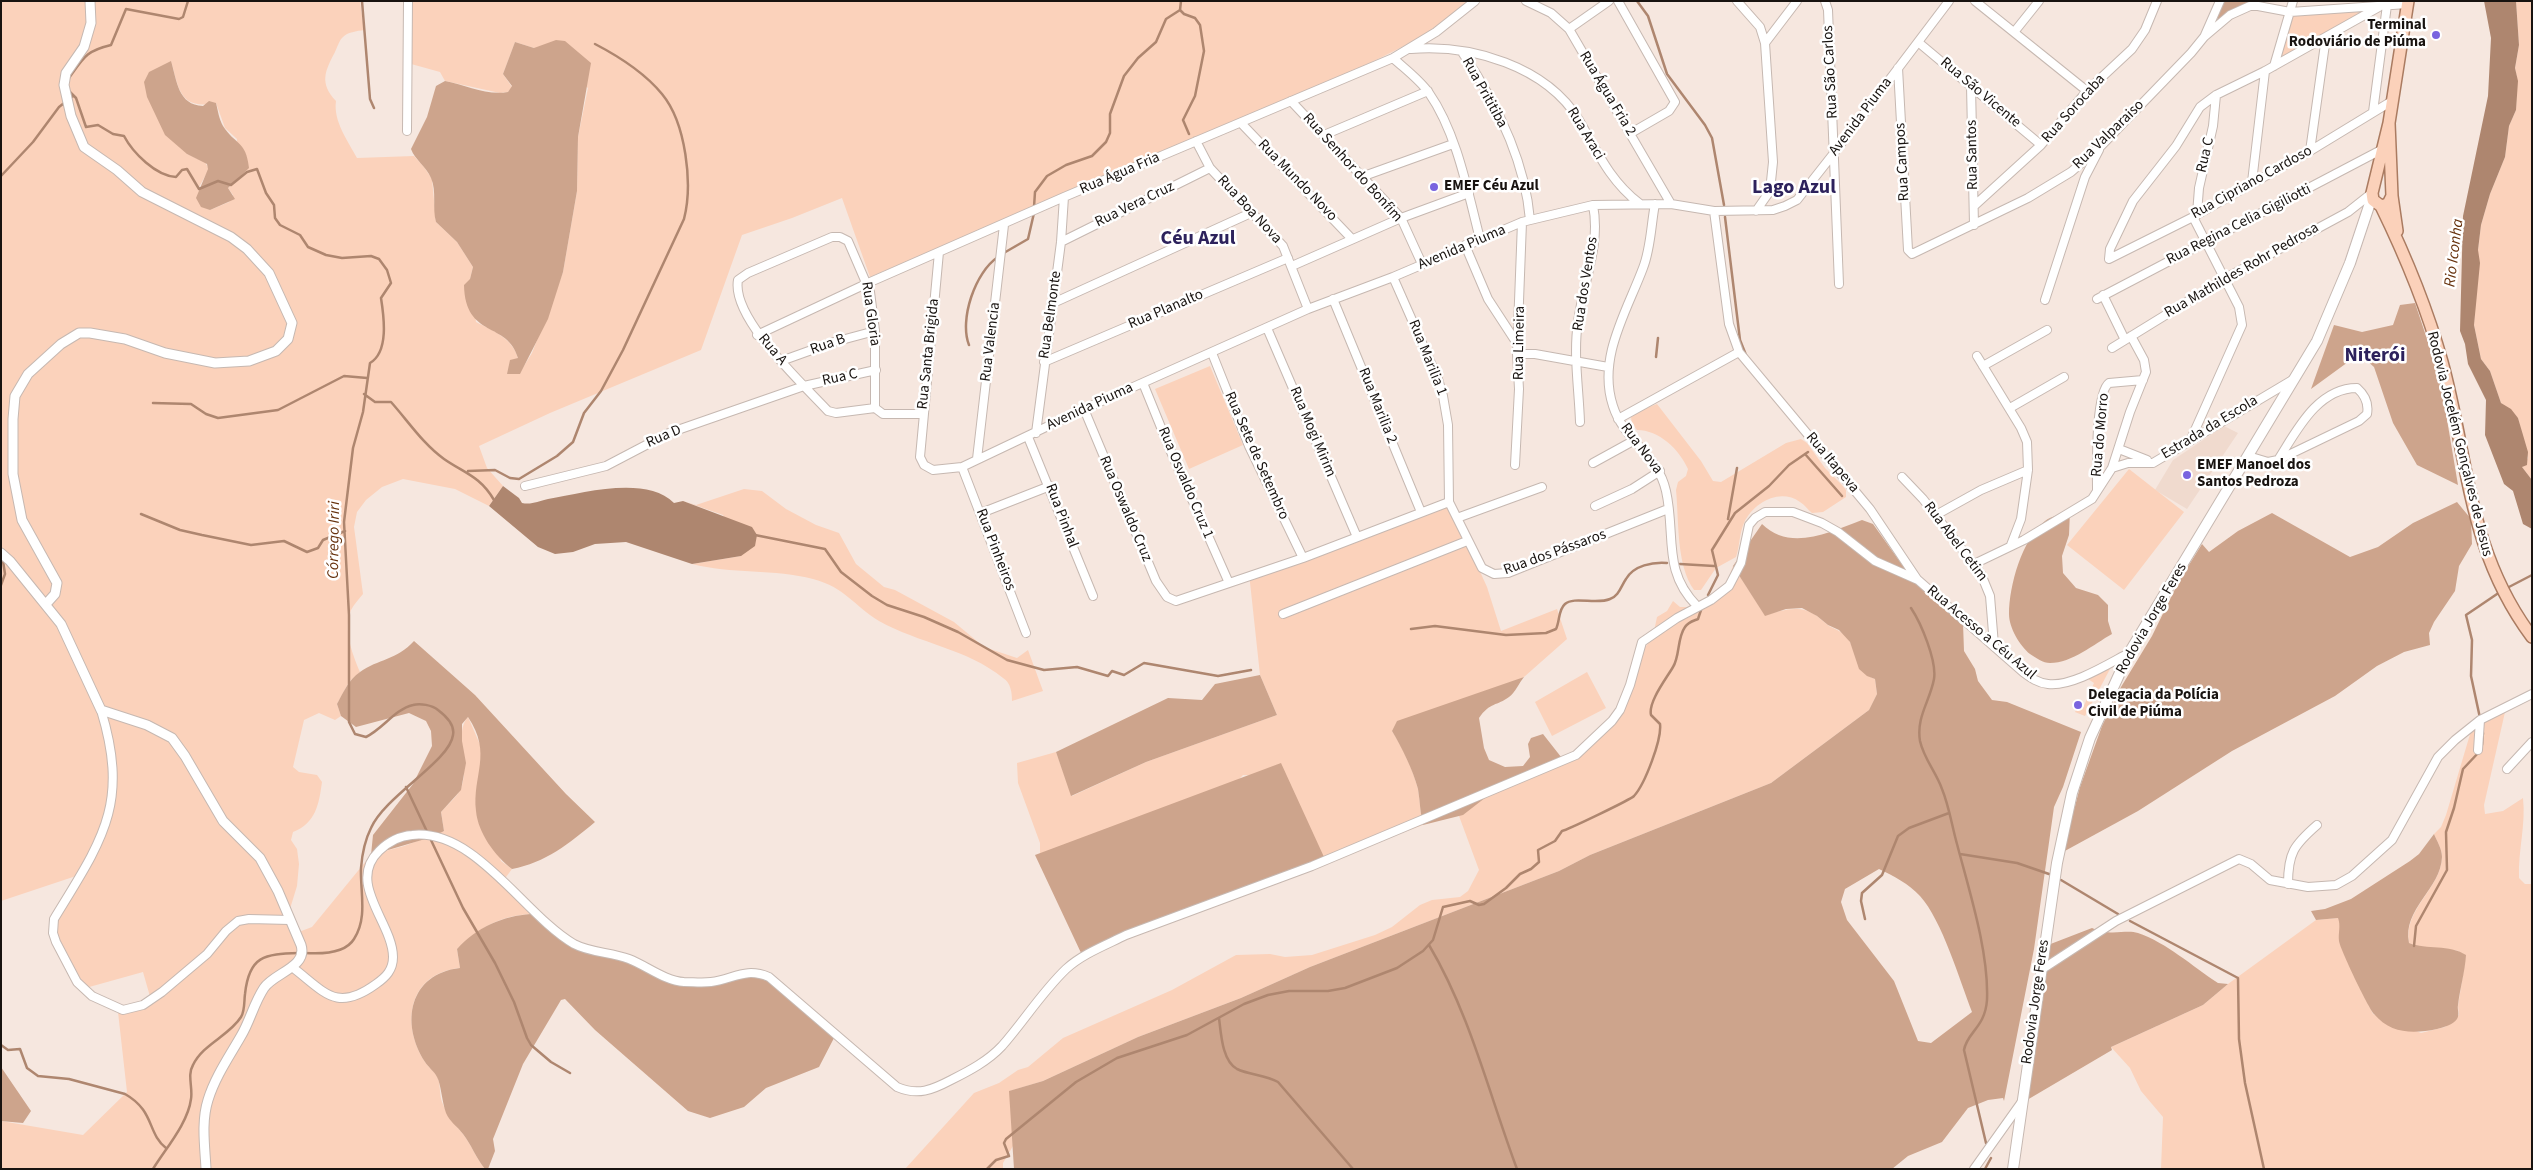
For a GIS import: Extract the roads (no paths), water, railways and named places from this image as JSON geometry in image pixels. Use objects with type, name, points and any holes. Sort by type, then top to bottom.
[{"type":"main road","name":"Rodovia Jocelém Gonçalves de Jesus","points":[[2408,2],[2389,122],[2381,150],[2375,198],[2399,245],[2442,362],[2480,538],[2499,585],[2532,637]]},
{"type":"main road","name":"Rodovia Jocelém Gonçalves de Jesus","points":[[2389,122],[2392,195],[2399,245]]},
{"type":"main road","points":[[2382,185],[2388,188],[2392,195],[2388,204],[2375,198],[2382,185]]},
{"type":"main road","name":"Rodovia Jorge Feres","points":[[2013,1169],[2057,863],[2072,793],[2090,738],[2129,653],[2296,377],[2326,321],[2364,220],[2375,198]]},
{"type":"street","points":[[46,604],[55,594],[56,582],[22,520],[13,474],[15,396],[28,374],[61,344],[79,333],[125,339],[165,353],[215,364],[249,361],[264,357],[284,345],[291,332],[289,314],[269,273],[247,249],[231,237],[142,192],[117,170],[84,147],[71,116],[64,85],[66,73],[84,48],[91,23],[90,1]]},
{"type":"street","points":[[408,1],[408,132]]},
{"type":"street","name":"Rua Água Fria","points":[[757,335],[868,283],[1004,225],[1064,197],[1393,58],[1436,32],[1475,1]]},
{"type":"street","name":"Rua Água Fria 2","points":[[1526,1],[1551,13],[1569,29],[1671,204]]},
{"type":"street","points":[[1569,29],[1610,1]]},
{"type":"street","points":[[1618,1],[1675,102],[1673,108],[1631,133]]},
{"type":"street","points":[[1737,1],[1760,27],[1765,43],[1773,162],[1770,191],[1756,211]]},
{"type":"street","points":[[1765,43],[1797,1]]},
{"type":"street","name":"Rua São Carlos","points":[[1825,1],[1828,10],[1839,284]]},
{"type":"street","name":"Avenida Piuma","points":[[920,457],[922,462],[933,470],[962,467],[1084,409],[1308,309],[1393,278],[1465,245],[1526,221],[1593,205],[1671,204],[1714,211],[1756,211],[1785,206],[1797,200],[1949,1]]},
{"type":"street","points":[[1975,1],[2015,31],[2087,91]]},
{"type":"street","points":[[2015,31],[2039,1]]},
{"type":"street","name":"Rua Sorocaba","points":[[1974,206],[2042,145],[2087,91],[2132,49],[2145,30],[2157,1]]},
{"type":"street","points":[[2204,37],[2220,1]]},
{"type":"street","points":[[2274,66],[2293,1]]},
{"type":"street","name":"Rua Valparaiso","points":[[1912,254],[1974,225],[2051,185],[2101,146],[2191,53],[2204,37],[2242,8],[2258,6],[2290,12],[2408,2]]},
{"type":"street","points":[[2216,95],[2265,71],[2385,5]]},
{"type":"street","points":[[2373,112],[2385,5]]},
{"type":"street","points":[[2310,151],[2326,37]]},
{"type":"street","name":"Rua São Vicente","points":[[1918,42],[2042,145]]},
{"type":"street","name":"Rua Araci","points":[[1409,49],[1438,48],[1501,60],[1537,78],[1558,94],[1578,120],[1614,180],[1640,203]]},
{"type":"street","name":"Rua Prititiba","points":[[1462,52],[1482,82],[1504,125],[1522,175],[1526,221]]},
{"type":"street","points":[[1393,58],[1428,91],[1438,106],[1469,192],[1480,239]]},
{"type":"street","name":"Rua Campos","points":[[1898,68],[1908,250],[1912,254]]},
{"type":"street","points":[[2252,182],[2265,71]]},
{"type":"street","name":"Rua Santos","points":[[1971,86],[1974,225]]},
{"type":"street","points":[[1324,135],[1428,91]]},
{"type":"street","name":"Rua Cipriano Cardoso","points":[[2216,95],[2200,107],[2176,146],[2142,187],[2120,226],[2110,249],[2109,260],[2310,151],[2392,101]]},
{"type":"street","name":"Rua C","points":[[2195,215],[2213,126],[2216,95]]},
{"type":"street","name":"Rua Senhor do Bonfim","points":[[1291,101],[1402,218],[1422,264]]},
{"type":"street","name":"Rua Mundo Novo","points":[[1242,122],[1352,239]]},
{"type":"street","name":"Rua Boa Nova","points":[[1196,141],[1210,168],[1283,246],[1308,309]]},
{"type":"street","points":[[1364,176],[1453,144]]},
{"type":"street","points":[[2045,300],[2086,177],[2101,146]]},
{"type":"street","name":"Rua Regina Celia Gigiliotti","points":[[2128,338],[2100,297],[2381,150]]},
{"type":"street","name":"Rua Vera Cruz","points":[[1061,242],[1210,168]]},
{"type":"street","points":[[1292,266],[1402,218],[1469,192]]},
{"type":"street","name":"Rua Belmonte","points":[[1032,435],[1061,242],[1064,197]]},
{"type":"street","name":"Rua Mathildes Rohr Pedrosa","points":[[2112,348],[2224,279],[2375,198]]},
{"type":"street","name":"Rua Nova","points":[[1654,204],[1644,266],[1621,321],[1608,367],[1609,393],[1618,419],[1633,441],[1651,458],[1660,472],[1668,509],[1671,552],[1676,573],[1683,590],[1697,606]]},
{"type":"street","name":"Rua dos Ventos","points":[[1580,422],[1577,362],[1578,323],[1591,268],[1595,240],[1596,219],[1593,205]]},
{"type":"street","name":"Rua Itapeva","points":[[1714,211],[1729,324],[1739,352],[1870,509],[1918,580]]},
{"type":"street","points":[[1052,304],[1253,212]]},
{"type":"street","points":[[2191,439],[2242,325],[2239,307],[2206,242],[2195,215]]},
{"type":"street","name":"Rua Limeira","points":[[1515,465],[1519,389],[1517,354],[1526,221]]},
{"type":"street","name":"Rua Valencia","points":[[977,459],[1004,225]]},
{"type":"street","name":"Rua A","points":[[832,237],[748,273],[738,280],[738,288],[757,335],[828,411],[836,413],[875,408]]},
{"type":"street","name":"Rua Gloria","points":[[832,237],[840,237],[851,244],[868,283],[875,331],[875,408]]},
{"type":"street","points":[[1465,245],[1488,299],[1518,345]]},
{"type":"street","name":"Rua Santa Brigida","points":[[920,457],[939,252]]},
{"type":"street","name":"Rua Planalto","points":[[1044,362],[1288,258]]},
{"type":"street","name":"Rua Marilia 1","points":[[1393,278],[1438,379],[1443,396],[1448,425],[1449,502]]},
{"type":"street","name":"Rua Marilia 2","points":[[1333,299],[1421,512]]},
{"type":"street","name":"Rua Mogi Mirim","points":[[1267,328],[1358,537]]},
{"type":"street","points":[[1983,366],[2047,330]]},
{"type":"street","name":"Rua B","points":[[781,361],[834,342],[875,331]]},
{"type":"street","points":[[1974,564],[2038,532],[2084,504],[2097,493],[2112,468],[2130,412],[2146,372],[2144,360],[2128,338]]},
{"type":"street","points":[[1618,419],[1739,352]]},
{"type":"street","name":"Rua Sete de Setembro","points":[[1212,353],[1249,446],[1303,558]]},
{"type":"street","points":[[1517,354],[1535,354],[1608,367]]},
{"type":"street","points":[[1976,356],[2010,408],[2027,442],[2028,470],[2021,519],[2012,545]]},
{"type":"street","name":"Rua C","points":[[804,386],[876,370]]},
{"type":"street","points":[[2010,408],[2064,377]]},
{"type":"street","name":"Estrada da Escola","points":[[2112,468],[2128,463],[2153,462],[2296,377]]},
{"type":"street","name":"Rua do Morro","points":[[2097,493],[2098,442],[2103,390],[2109,383],[2143,380]]},
{"type":"street","name":"Rua Osvaldo Cruz 1","points":[[1143,383],[1229,583]]},
{"type":"street","name":"Rua D","points":[[525,486],[606,466],[669,433],[804,386]]},
{"type":"street","points":[[2248,456],[2268,462],[2278,460],[2358,421],[2367,414],[2368,409],[2363,394],[2357,388],[2340,392],[2323,402],[2304,419],[2278,460]]},
{"type":"street","points":[[875,408],[883,414],[923,414]]},
{"type":"street","name":"Rua Oswaldo Cruz","points":[[1084,409],[1156,581],[1167,597],[1176,601],[1229,583]]},
{"type":"street","name":"Rua Pinhal","points":[[1032,435],[1093,596]]},
{"type":"street","points":[[1593,463],[1633,441]]},
{"type":"street","points":[[2119,449],[2153,462]]},
{"type":"street","name":"Rua Pinheiros","points":[[962,467],[1026,633]]},
{"type":"street","points":[[1936,515],[1990,486],[2028,470]]},
{"type":"street","name":"Rua dos Pássaros","points":[[1595,506],[1632,489],[1660,472]]},
{"type":"street","name":"Rua Abel Cetim","points":[[1902,477],[1936,515],[1974,564],[1987,586],[1994,645]]},
{"type":"street","points":[[981,513],[1050,486]]},
{"type":"street","points":[[1457,518],[1542,487]]},
{"type":"street","points":[[1229,583],[1303,558],[1449,502]]},
{"type":"street","name":"Rua dos Pássaros","points":[[1449,502],[1482,568],[1488,572],[1500,574],[1668,509]]},
{"type":"street","points":[[295,964],[332,998],[342,1000],[360,995],[387,977],[393,957],[391,944],[370,894],[367,878],[370,864],[375,855],[393,839],[434,834],[452,842],[483,864],[574,944],[584,949],[627,958],[672,980],[682,982],[710,982],[740,974],[759,973],[783,987],[897,1087],[908,1092],[930,1090],[969,1070],[993,1054],[1067,968],[1096,949],[1126,935],[1312,866],[1576,755],[1612,721],[1620,710],[1630,685],[1639,652],[1648,637],[1721,593],[1729,586],[1741,563],[1749,525],[1755,518],[1765,512],[1792,512],[1822,522],[1875,561],[1918,580]]},
{"type":"street","points":[[1283,614],[1467,541]]},
{"type":"street","points":[[1,553],[46,604],[71,643],[84,677],[101,710],[113,760],[112,801],[105,827],[93,855],[53,925],[56,942],[82,987],[92,996],[123,1010],[143,1005],[207,954],[233,924],[249,919],[290,920]]},
{"type":"street","name":"Rua Acesso a Céu Azul","points":[[1918,580],[2023,672],[2036,681],[2050,684],[2080,677],[2129,653]]},
{"type":"street","points":[[2041,970],[2116,921],[2239,859],[2246,860],[2270,880],[2323,888],[2336,885],[2352,876],[2392,840],[2404,822],[2424,780],[2438,757],[2455,740],[2480,720],[2532,694]]},
{"type":"street","points":[[101,710],[147,725],[164,732],[172,738],[185,756],[216,811],[260,858],[270,875],[302,952],[295,964],[268,983],[263,990],[242,1035],[214,1083],[205,1115],[206,1169]]},
{"type":"street","points":[[2478,750],[2480,720]]},
{"type":"street","points":[[2507,769],[2532,742]]},
{"type":"street","points":[[2288,884],[2290,855],[2295,846],[2317,825]]},
{"type":"street","points":[[1974,1169],[2022,1101]]},
{"type":"waterway","name":"Córrego Iriri","points":[[69,78],[86,56],[111,45],[126,9],[179,19],[183,17],[188,1]]},
{"type":"waterway","points":[[362,1],[370,99],[374,108]]},
{"type":"waterway","points":[[1034,207],[1035,192],[1047,176],[1066,165],[1092,156],[1106,142],[1110,133],[1110,114],[1124,76],[1138,58],[1156,42],[1166,19],[1180,10],[1181,1]]},
{"type":"waterway","points":[[1637,1],[1648,16],[1667,74],[1705,125],[1712,138],[1724,205]]},
{"type":"waterway","points":[[1180,10],[1184,14],[1195,18],[1200,25],[1204,51],[1195,96],[1183,120],[1189,134]]},
{"type":"waterway","points":[[468,471],[495,470],[510,478],[519,479],[557,456],[573,442],[584,413],[601,391],[623,350],[684,219],[688,189],[685,154],[682,137],[670,106],[655,86],[639,72],[595,44]]},
{"type":"waterway","name":"Córrego Iriri","points":[[69,91],[76,98],[86,127],[98,125],[113,134],[124,136],[139,156],[153,168],[168,176],[176,177],[182,170],[187,169],[199,189],[218,181],[231,185],[247,172],[257,169],[266,193],[274,205],[275,218],[280,225],[300,235],[308,247],[326,255],[342,258],[371,256],[379,259],[387,270],[391,283],[381,298],[384,324],[383,343],[376,358],[370,363],[363,412],[353,448],[344,522],[349,615],[349,722],[355,734],[366,737],[400,711],[416,704],[422,704],[435,708],[444,715],[453,728],[453,735],[441,756],[389,804],[378,816],[371,828],[365,843],[361,863],[362,913],[361,922],[354,939],[345,948],[332,952],[305,953]]},
{"type":"waterway","points":[[1,176],[33,142],[59,107],[73,96]]},
{"type":"waterway","points":[[1002,254],[1028,239],[1034,213]]},
{"type":"waterway","points":[[1725,217],[1740,340],[1746,355]]},
{"type":"waterway","points":[[969,345],[966,335],[966,323],[971,297],[982,274],[998,257]]},
{"type":"waterway","points":[[1656,357],[1658,338]]},
{"type":"waterway","points":[[153,403],[191,404],[206,414],[218,418],[278,410],[344,376],[367,378]]},
{"type":"waterway","points":[[364,394],[375,402],[391,402],[436,453],[477,480],[494,500]]},
{"type":"waterway","points":[[1708,595],[1718,575],[1712,550],[1735,513],[1769,486],[1789,465],[1808,452]]},
{"type":"waterway","points":[[1805,454],[1842,496]]},
{"type":"waterway","points":[[1728,519],[1737,468]]},
{"type":"waterway","points":[[141,514],[180,530],[251,545],[284,541],[307,552],[318,548],[323,540],[345,531]]},
{"type":"waterway","points":[[755,535],[825,549],[841,572],[872,596],[887,605],[924,617],[958,632],[1007,660],[1044,670],[1077,667],[1108,676],[1112,671],[1124,675],[1144,663],[1218,676],[1251,670]]},
{"type":"waterway","points":[[1,585],[5,574],[3,561]]},
{"type":"waterway","points":[[1411,629],[1435,626],[1506,635],[1546,633],[1556,629],[1561,609],[1565,604],[1574,601],[1605,601],[1613,598],[1629,574],[1634,570],[1644,565],[1667,563]]},
{"type":"waterway","points":[[1680,564],[1714,566]]},
{"type":"waterway","points":[[2507,588],[2532,575]]},
{"type":"waterway","points":[[2480,718],[2471,676],[2472,640],[2466,615],[2500,592]]},
{"type":"waterway","points":[[1911,608],[1927,642],[1934,671],[1932,687],[1920,724],[1920,741],[1924,754],[1947,802],[1982,942],[1985,962],[1987,981],[1986,1009],[1964,1050],[1986,1143]]},
{"type":"waterway","points":[[987,1169],[996,1160],[1009,1156],[1004,1143],[1006,1139],[1076,1082],[1117,1058],[1187,1035],[1244,1004],[1268,995],[1289,991],[1328,991],[1345,988],[1397,968],[1423,951],[1433,940],[1443,907],[1470,901],[1479,905],[1484,904],[1506,888],[1520,874],[1531,869],[1539,862],[1538,850],[1555,841],[1562,831],[1634,796],[1648,772],[1660,731],[1660,724],[1651,715],[1652,704],[1675,663],[1682,631],[1688,624],[1698,619],[1701,610]]},
{"type":"waterway","points":[[2482,745],[2483,733]]},
{"type":"waterway","points":[[2414,946],[2416,926],[2447,870],[2446,832],[2463,769],[2480,751]]},
{"type":"waterway","points":[[406,787],[463,908],[495,963],[514,1002],[531,1045],[551,1062],[570,1073]]},
{"type":"waterway","points":[[1865,919],[1861,901],[1862,893],[1882,875],[1898,836],[1909,828],[1949,813]]},
{"type":"waterway","points":[[1960,854],[2017,863],[2049,874]]},
{"type":"waterway","points":[[2061,880],[2118,914]]},
{"type":"waterway","points":[[2130,921],[2238,978],[2239,1039],[2245,1083],[2264,1169]]},
{"type":"waterway","points":[[1429,945],[1443,971],[1467,1026],[1517,1169]]},
{"type":"waterway","name":"Córrego Iriri","points":[[153,1169],[186,1117],[191,1099],[190,1073],[197,1058],[230,1030],[242,1015],[250,972],[260,960],[268,956],[299,953]]},
{"type":"waterway","points":[[1219,1018],[1223,1046],[1232,1065],[1242,1071],[1278,1082],[1353,1169]]},
{"type":"waterway","points":[[1,1045],[8,1050],[20,1049],[27,1068],[38,1076],[69,1079],[125,1094],[141,1108],[156,1136],[166,1148]]},
{"type":"waterway","points":[[1985,1169],[1991,1158]]},
{"type":"place","name":"Terminal Rodoviário de Piúma","points":[[2436,35]]},
{"type":"place","name":"EMEF Céu Azul","points":[[1434,187]]},
{"type":"place","name":"EMEF Manoel dos Santos Pedroza","points":[[2187,475]]},
{"type":"place","name":"Delegacia da Polícia Civil de Piúma","points":[[2078,705]]},
{"type":"district","name":"Lago Azul","points":[[1794,189]]},
{"type":"district","name":"Céu Azul","points":[[1198,240]]},
{"type":"district","name":"Niterói","points":[[2375,357]]},
{"type":"water label","name":"Rio Iconha","points":[[2455,253]]}]
